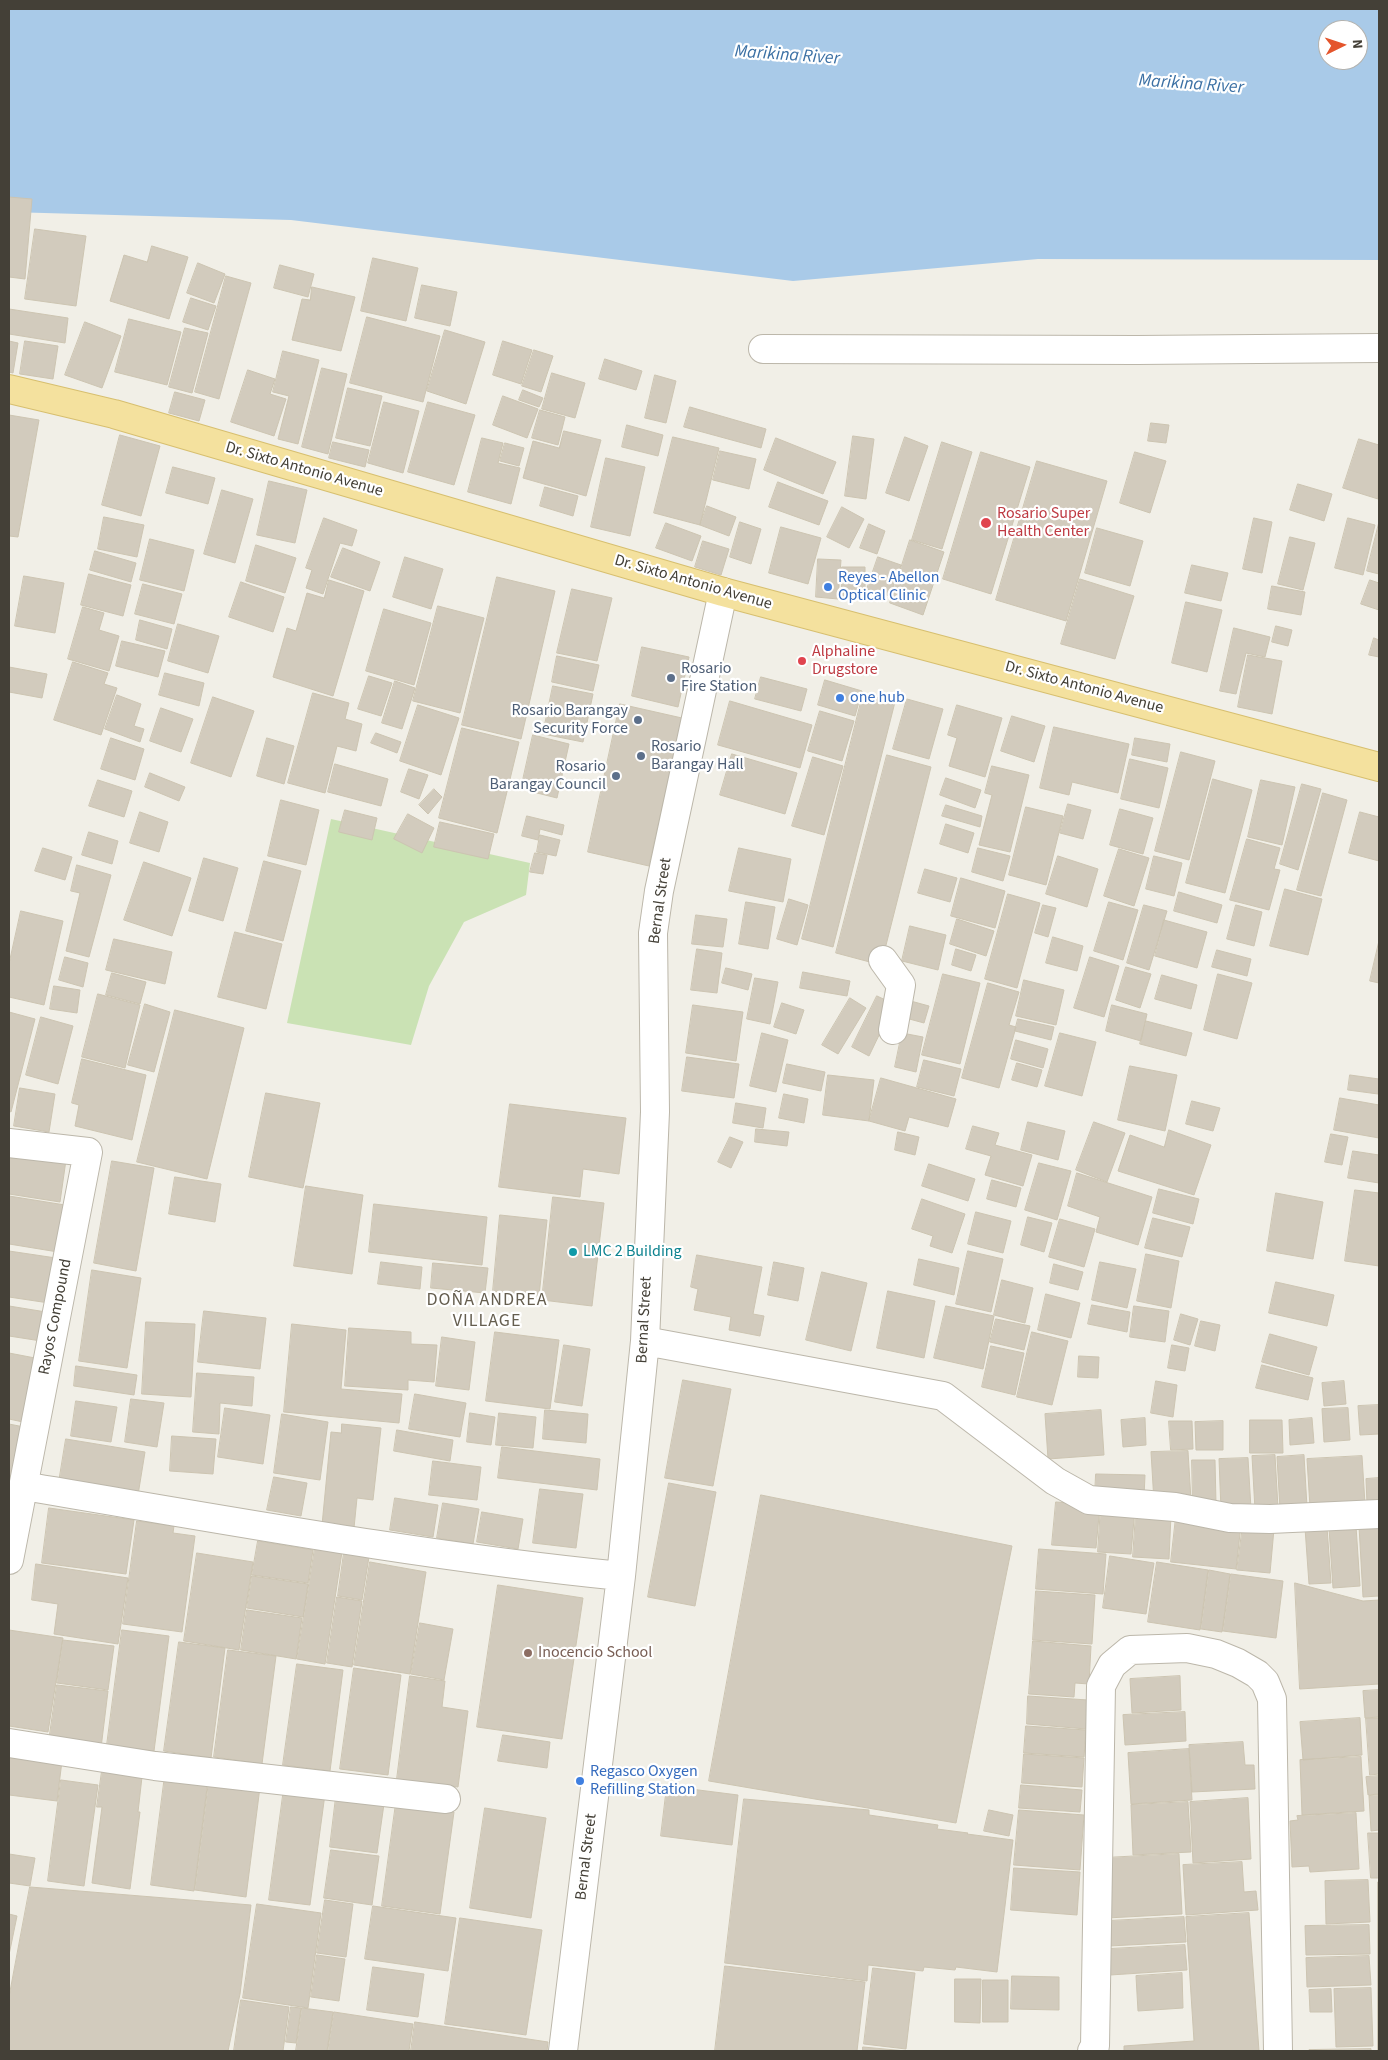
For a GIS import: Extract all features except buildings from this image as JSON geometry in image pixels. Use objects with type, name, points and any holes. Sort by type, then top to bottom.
[{"type":"main road","name":"Dr. Sixto Antonio Avenue","points":[[9,389],[114,414],[723,592],[1379,767]]},
{"type":"street","points":[[763,349],[1137,350],[1379,348]]},
{"type":"street","name":"Bernal Street","points":[[563,2051],[621,1576],[645,1341],[655,1112],[653,933],[659,891],[723,592]]},
{"type":"street","points":[[883,960],[901,985],[893,1030]]},
{"type":"street","name":"Rayos Compound","points":[[9,1143],[88,1152],[9,1560]]},
{"type":"street","points":[[645,1341],[943,1396],[1055,1481],[1089,1500],[1175,1507],[1230,1518],[1270,1519],[1379,1514]]},
{"type":"street","points":[[22,1486],[315,1535],[554,1569],[621,1576]]},
{"type":"street","points":[[1092,2051],[1095,2046],[1101,1686],[1112,1665],[1130,1650],[1187,1648],[1216,1654],[1244,1666],[1265,1682],[1272,1699],[1278,2051]]},
{"type":"street","points":[[9,1743],[155,1766],[446,1799]]},
{"type":"green space","points":[[331,819],[530,863],[526,895],[464,922],[429,986],[411,1045],[287,1023]]},
{"type":"water","name":"Marikina River","points":[[9,9],[1379,9],[1379,260],[1038,259],[793,281],[291,220],[9,212]]},
{"type":"place","name":"Rosario Super Health Center","points":[[986,523]]},
{"type":"place","name":"Reyes - Abellon Optical Clinic","points":[[828,587]]},
{"type":"place","name":"Alphaline Drugstore","points":[[802,661]]},
{"type":"place","name":"Rosario Fire Station","points":[[671,678]]},
{"type":"place","name":"one hub","points":[[840,698]]},
{"type":"place","name":"Rosario Barangay Security Force","points":[[638,720]]},
{"type":"place","name":"Rosario Barangay Hall","points":[[641,756]]},
{"type":"place","name":"Rosario Barangay Council","points":[[616,776]]},
{"type":"place","name":"LMC 2 Building","points":[[573,1252]]},
{"type":"place","name":"Inocencio School","points":[[528,1653]]},
{"type":"place","name":"Regasco Oxygen Refilling Station","points":[[580,1781]]},
{"type":"district","name":"DOÑA ANDREA VILLAGE","points":[[487,1311]]}]
